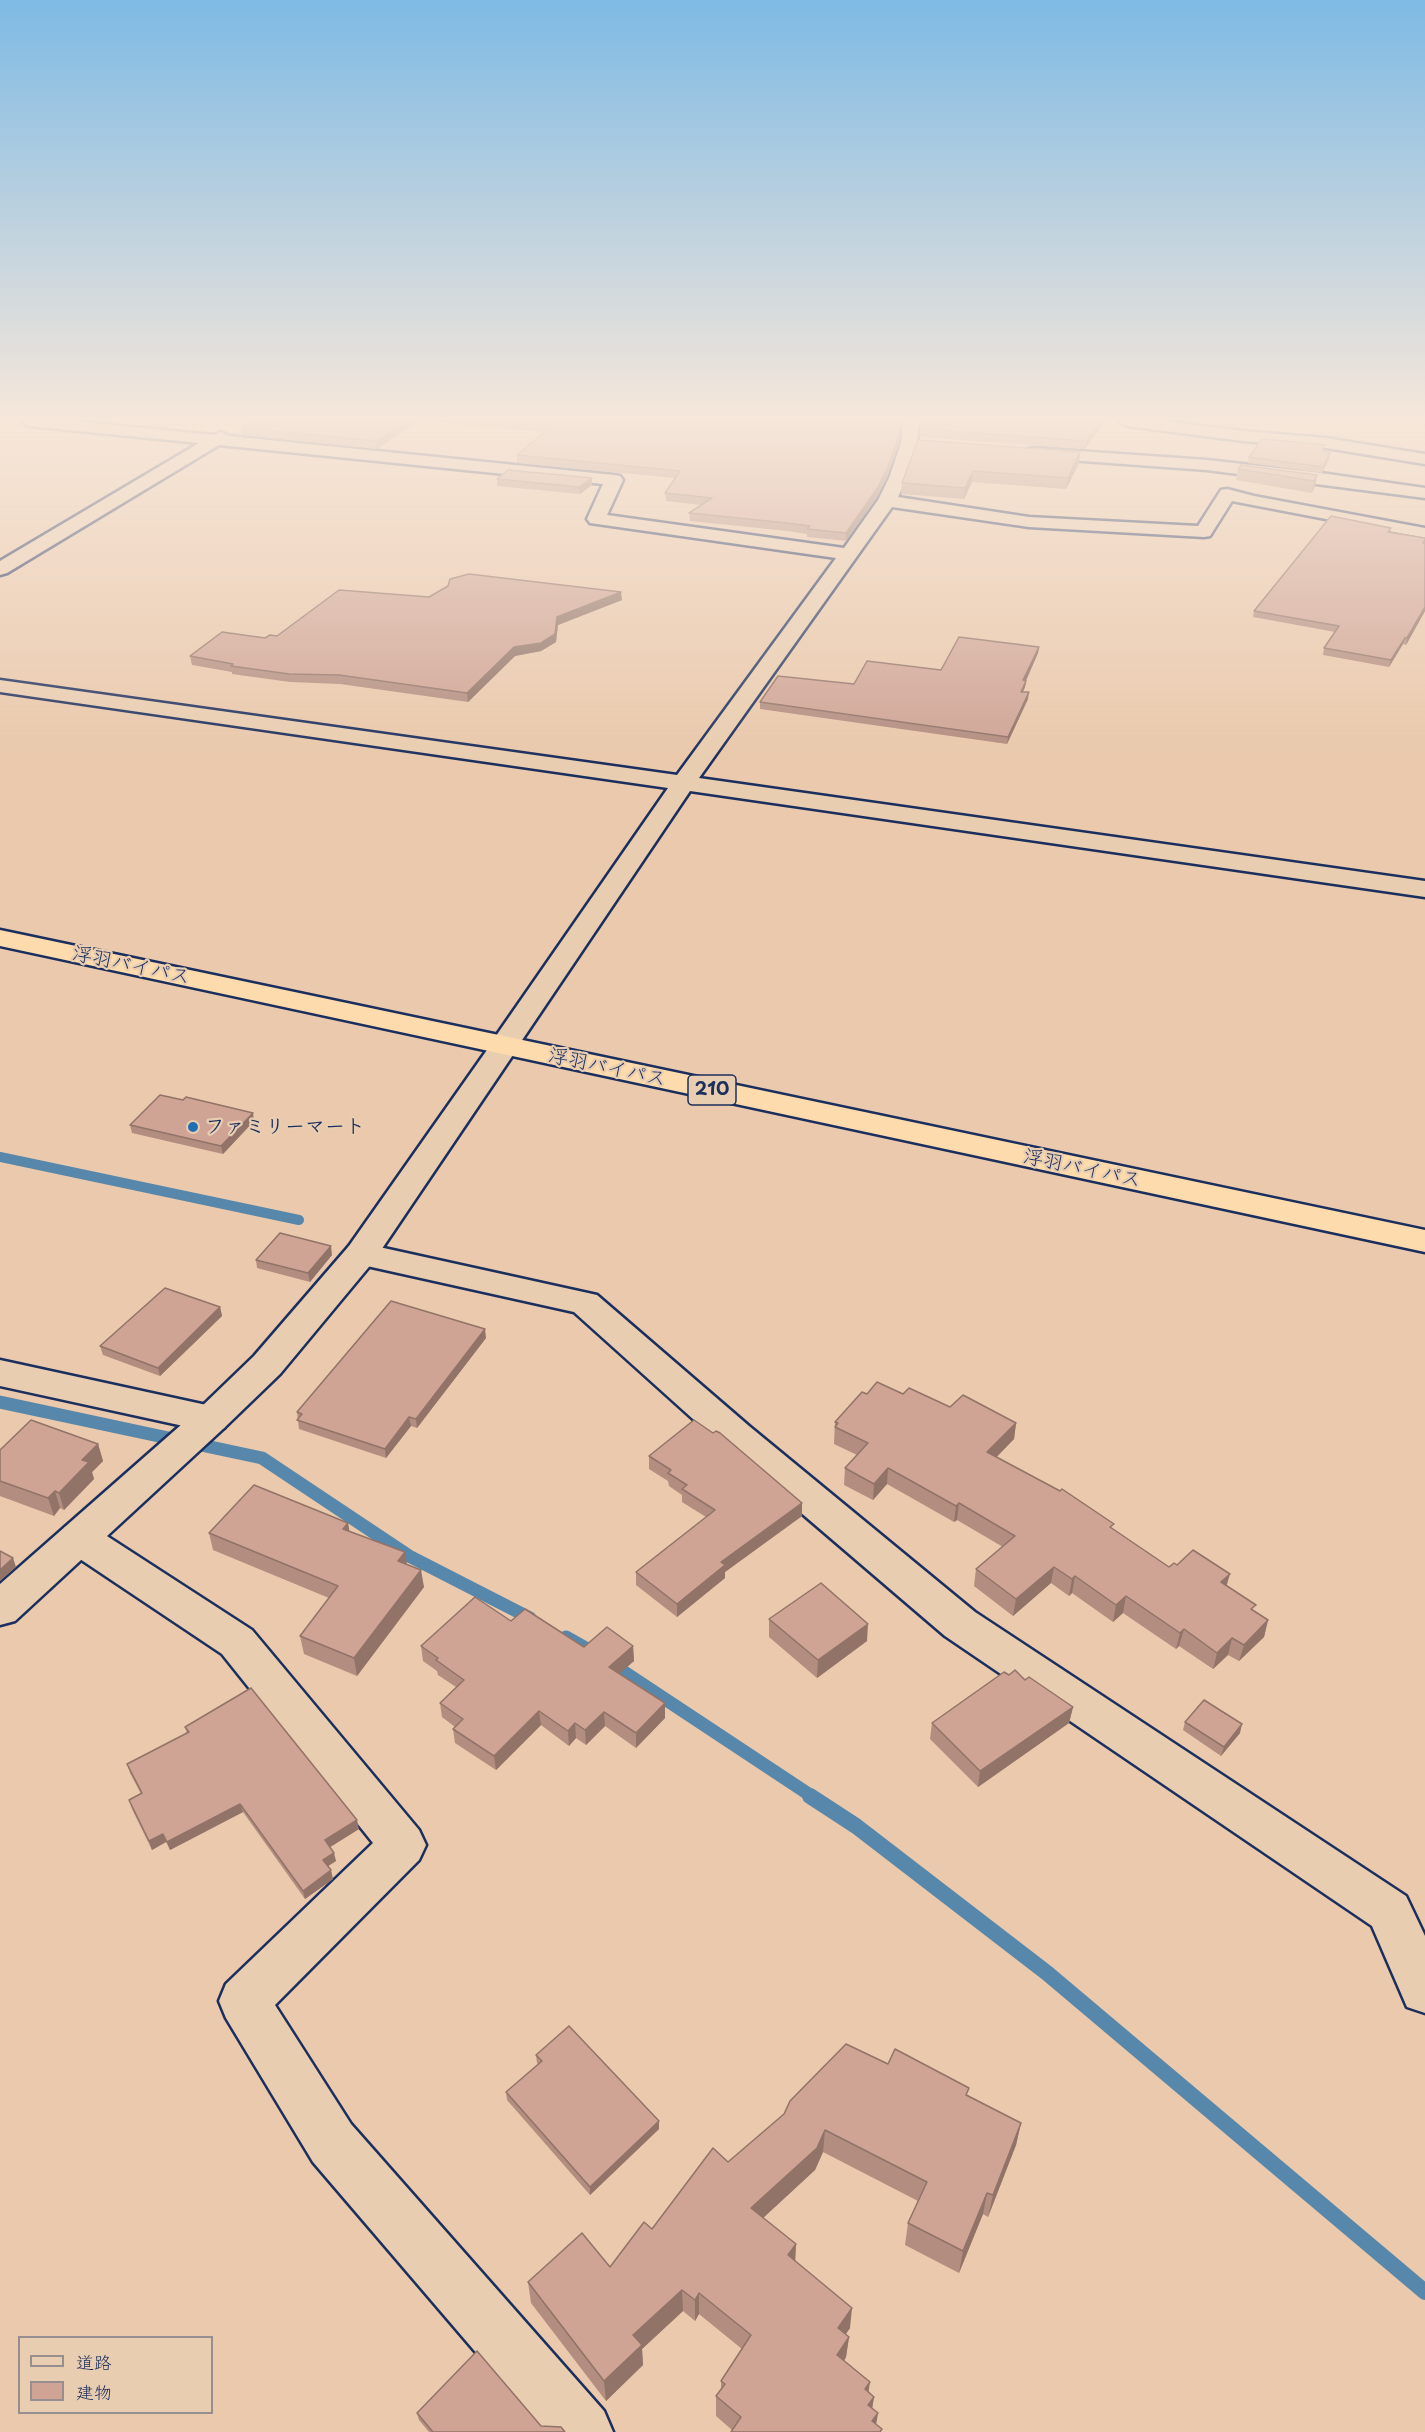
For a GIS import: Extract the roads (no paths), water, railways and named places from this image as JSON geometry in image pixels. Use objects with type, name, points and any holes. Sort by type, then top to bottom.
[{"type":"highway","name":"浮羽バイパス","points":[[0,938],[1425,1241]]},
{"type":"street","points":[[0,569],[58,534]]},
{"type":"street","points":[[707,534],[847,554]]},
{"type":"street","points":[[0,1609],[211,1419],[267,1365],[361,1254],[684,783],[861,534]]},
{"type":"street","points":[[0,686],[1425,889]]},
{"type":"street","points":[[361,1254],[585,1303],[736,1436],[960,1624],[1389,1911],[1425,1990]]},
{"type":"street","points":[[0,1373],[211,1419]]},
{"type":"street","points":[[79,1538],[237,1642],[403,1845],[244,2001],[332,2143],[583,2432]]},
{"type":"waterway","points":[[0,1157],[299,1220]]},
{"type":"waterway","points":[[0,1402],[262,1458],[409,1556],[530,1618]]},
{"type":"waterway","points":[[566,1637],[596,1654]]},
{"type":"waterway","points":[[612,1664],[813,1797]]},
{"type":"waterway","points":[[810,1796],[856,1826],[1047,1973],[1425,2292]]},
{"type":"place","name":"ファミリーマート","points":[[193,1127]]}]
